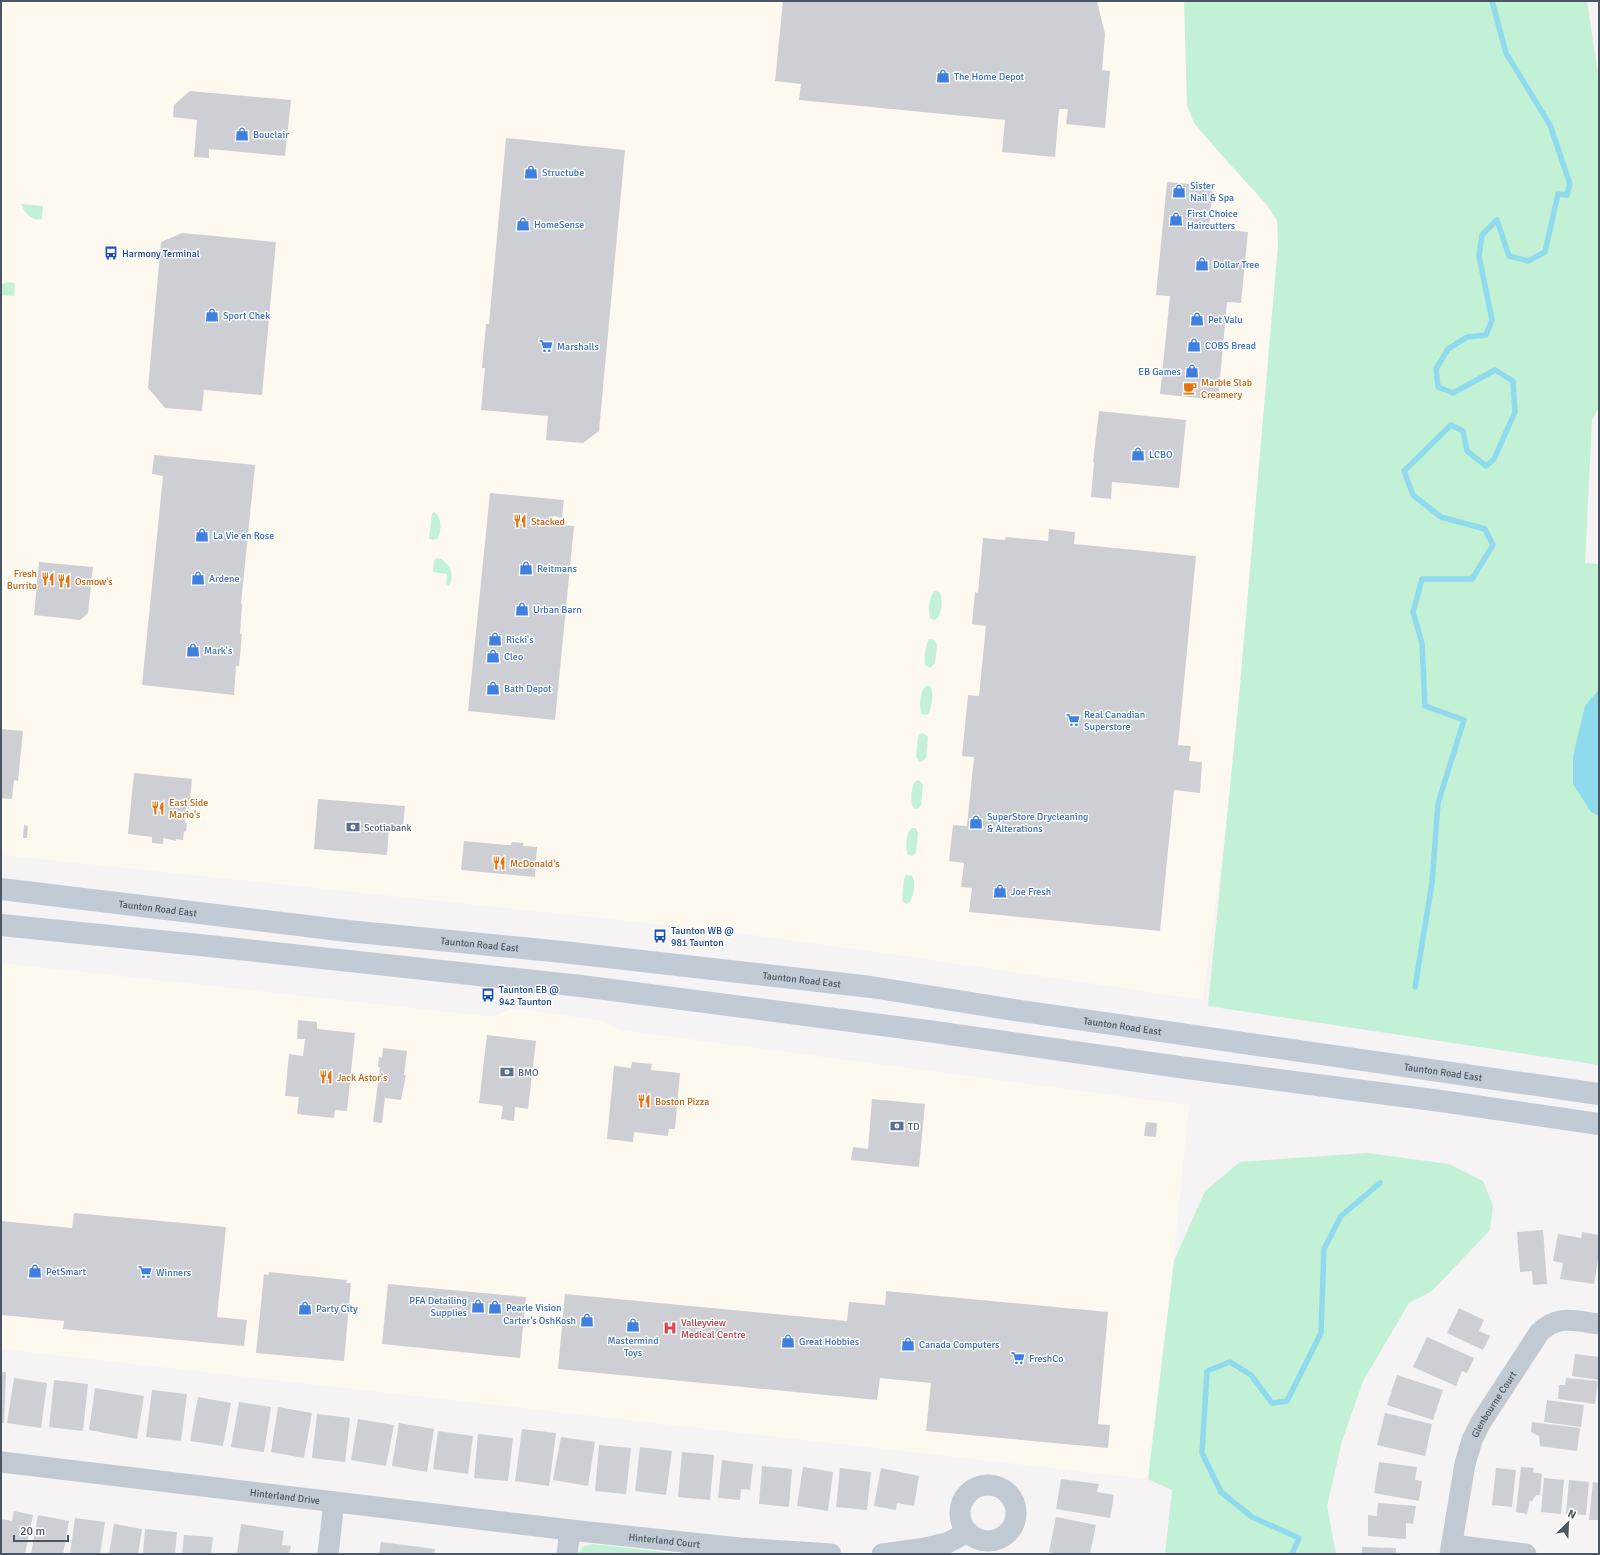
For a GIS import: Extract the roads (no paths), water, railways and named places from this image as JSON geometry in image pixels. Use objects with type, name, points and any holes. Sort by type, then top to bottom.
[{"type":"main road","name":"Taunton Road East","points":[[1,889],[348,932],[563,952],[871,987],[1029,1012],[1599,1094]]},
{"type":"main road","points":[[1,925],[594,988],[928,1030],[1179,1067],[1441,1100],[1599,1124]]},
{"type":"street","name":"Glenbourne Court","points":[[1451,1550],[1465,1464],[1472,1440],[1481,1422],[1535,1340],[1546,1326],[1555,1322],[1568,1320],[1599,1324]]},
{"type":"street","name":"Hinterland Drive","points":[[1,1462],[570,1530]]},
{"type":"street","points":[[328,1554],[334,1502]]},
{"type":"street","points":[[567,1554],[570,1530]]},
{"type":"street","name":"Hinterland Court","points":[[570,1530],[740,1548],[831,1554]]},
{"type":"street","points":[[882,1554],[920,1549],[946,1543],[968,1532]]},
{"type":"street","points":[[1451,1550],[1526,1554]]},
{"type":"water","points":[[1599,689],[1599,816],[1591,812],[1573,784],[1573,756],[1585,706]]},
{"type":"waterway","points":[[1415,987],[1432,883],[1438,803],[1464,720],[1425,706],[1422,643],[1413,612],[1422,579],[1472,579],[1493,545],[1485,529],[1441,517],[1413,495],[1404,471],[1451,425],[1463,431],[1467,451],[1486,466],[1494,459],[1515,412],[1513,381],[1495,370],[1453,393],[1438,387],[1436,369],[1448,349],[1467,337],[1486,335],[1492,320],[1479,256],[1482,235],[1497,220],[1509,256],[1528,261],[1545,252],[1558,194],[1567,195],[1570,184],[1550,125],[1506,53],[1492,1]]},
{"type":"waterway","points":[[1292,1554],[1299,1538],[1252,1517],[1221,1492],[1202,1453],[1207,1371],[1230,1362],[1251,1375],[1272,1403],[1287,1401],[1321,1333],[1324,1249],[1341,1216],[1380,1183]]},
{"type":"place","name":"The Home Depot","points":[[943,76]]},
{"type":"place","name":"Bouclair","points":[[242,134]]},
{"type":"place","name":"Structube","points":[[531,172]]},
{"type":"place","name":"Sister Nail & Spa","points":[[1179,191]]},
{"type":"place","name":"First Choice Haircutters","points":[[1176,219]]},
{"type":"place","name":"HomeSense","points":[[523,224]]},
{"type":"place","name":"Harmony Terminal","points":[[111,253]]},
{"type":"place","name":"Dollar Tree","points":[[1202,264]]},
{"type":"place","name":"Sport Chek","points":[[212,315]]},
{"type":"place","name":"Pet Valu","points":[[1197,319]]},
{"type":"place","name":"COBS Bread","points":[[1194,345]]},
{"type":"place","name":"Marshalls","points":[[546,346]]},
{"type":"place","name":"EB Games","points":[[1192,371]]},
{"type":"place","name":"Marble Slab Creamery","points":[[1190,388]]},
{"type":"place","name":"LCBO","points":[[1138,454]]},
{"type":"place","name":"Stacked","points":[[520,521]]},
{"type":"place","name":"La Vie en Rose","points":[[202,535]]},
{"type":"place","name":"Reitmans","points":[[526,568]]},
{"type":"place","name":"Ardene","points":[[198,578]]},
{"type":"place","name":"Fresh Burrito","points":[[48,579]]},
{"type":"place","name":"Osmow's","points":[[64,581]]},
{"type":"place","name":"Urban Barn","points":[[522,609]]},
{"type":"place","name":"Ricki's","points":[[495,639]]},
{"type":"place","name":"Mark's","points":[[193,650]]},
{"type":"place","name":"Cleo","points":[[493,656]]},
{"type":"place","name":"Bath Depot","points":[[493,688]]},
{"type":"place","name":"Real Canadian Superstore","points":[[1073,720]]},
{"type":"place","name":"East Side Mario's","points":[[158,808]]},
{"type":"place","name":"SuperStore Drycleaning & Alterations","points":[[976,822]]},
{"type":"place","name":"Scotiabank","points":[[353,827]]},
{"type":"place","name":"McDonald's","points":[[499,863]]},
{"type":"place","name":"Joe Fresh","points":[[1000,891]]},
{"type":"place","name":"Taunton WB @ 981 Taunton","points":[[660,936]]},
{"type":"place","name":"Taunton EB @ 942 Taunton","points":[[488,995]]},
{"type":"place","name":"BMO","points":[[507,1072]]},
{"type":"place","name":"Jack Astor's","points":[[326,1077]]},
{"type":"place","name":"Boston Pizza","points":[[644,1101]]},
{"type":"place","name":"TD","points":[[897,1126]]},
{"type":"place","name":"PetSmart","points":[[35,1271]]},
{"type":"place","name":"Winners","points":[[145,1272]]},
{"type":"place","name":"PFA Detailing Supplies","points":[[478,1306]]},
{"type":"place","name":"Pearle Vision","points":[[495,1307]]},
{"type":"place","name":"Party City","points":[[305,1308]]},
{"type":"place","name":"Carter's OshKosh","points":[[587,1320]]},
{"type":"place","name":"Mastermind Toys","points":[[633,1325]]},
{"type":"place","name":"Valleyview Medical Centre","points":[[670,1328]]},
{"type":"place","name":"Great Hobbies","points":[[788,1341]]},
{"type":"place","name":"Canada Computers","points":[[908,1344]]},
{"type":"place","name":"FreshCo","points":[[1018,1358]]}]
